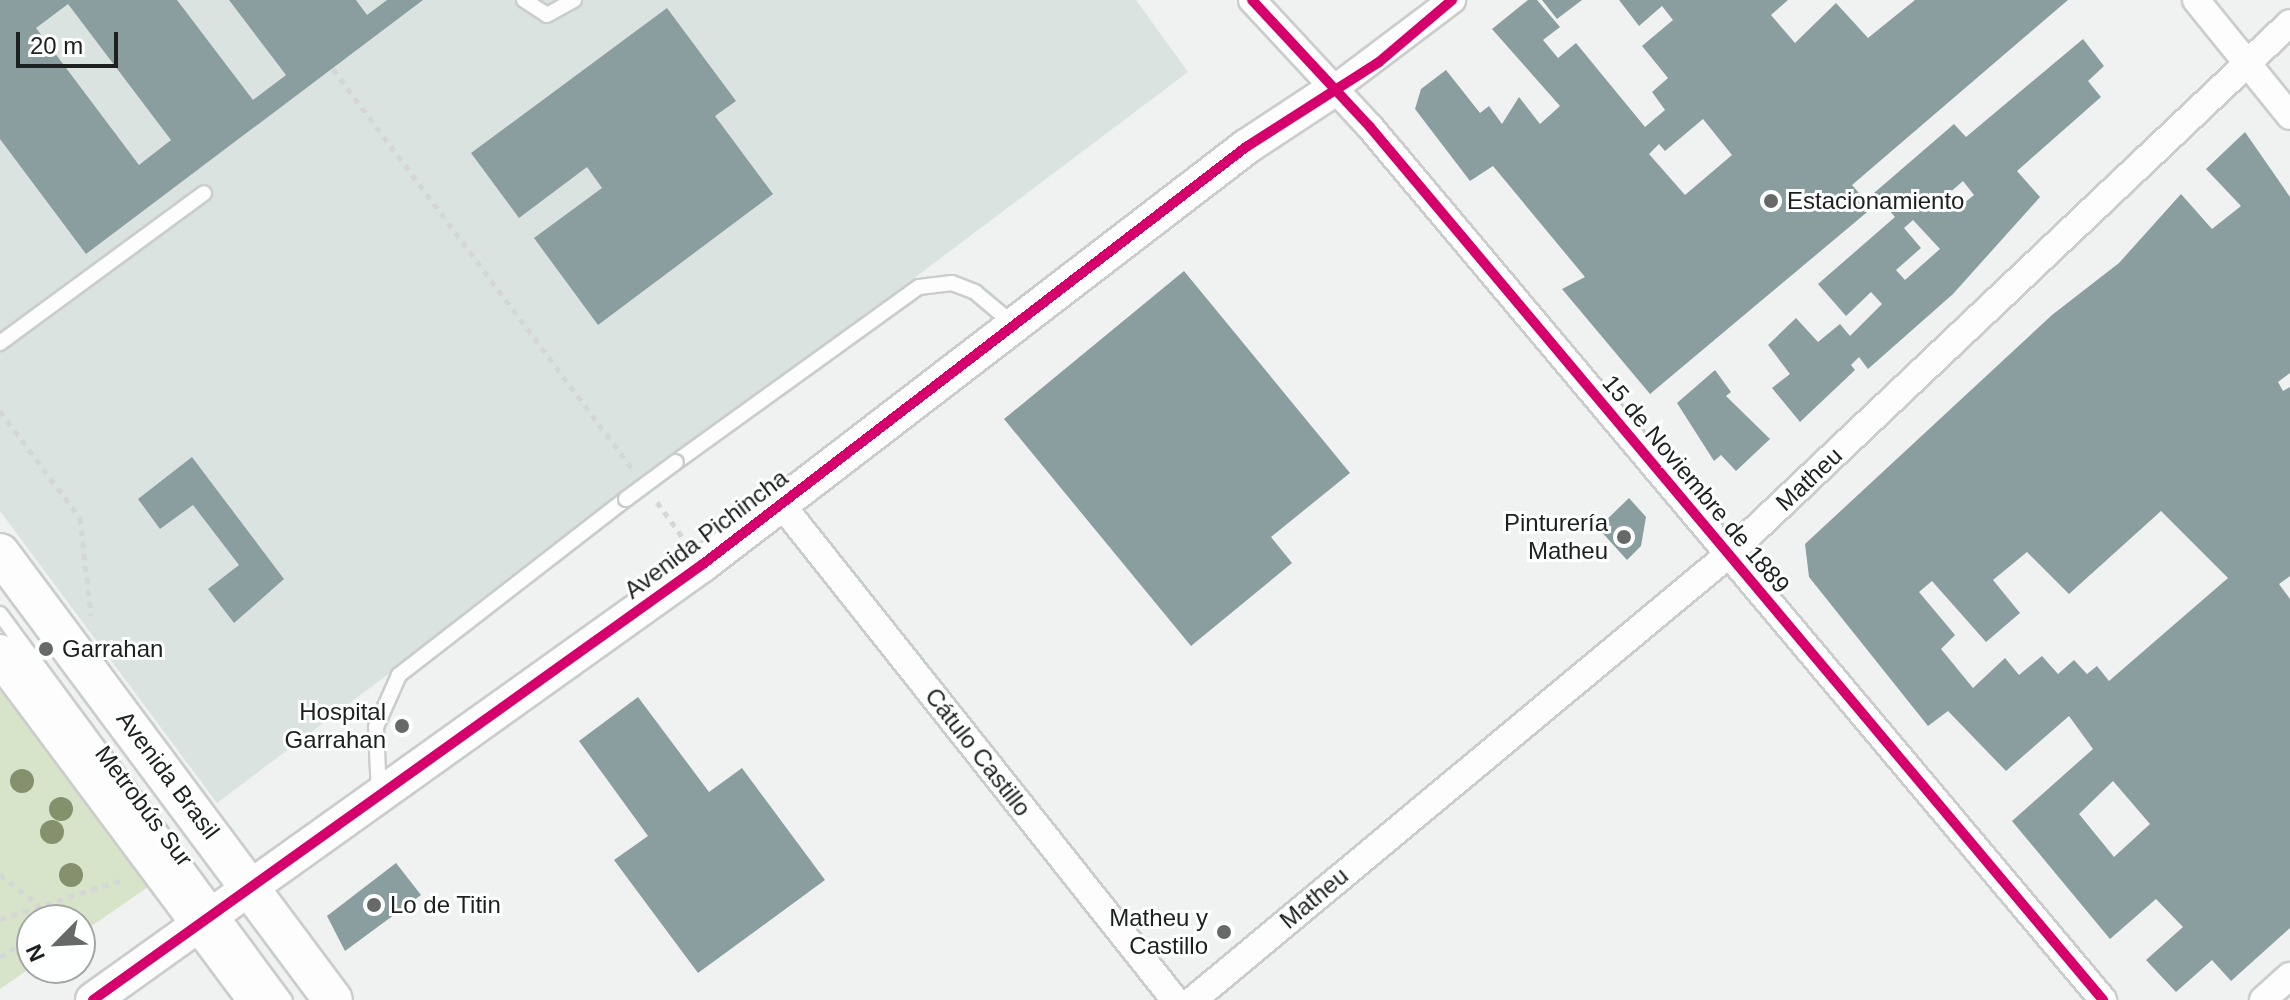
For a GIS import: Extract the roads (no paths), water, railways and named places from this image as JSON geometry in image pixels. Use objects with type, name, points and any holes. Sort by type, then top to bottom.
[{"type":"main road","name":"Avenida Brasil","points":[[0,553],[333,1000]]},
{"type":"main road","points":[[0,654],[166,876],[212,917],[258,1000]]},
{"type":"street","name":"15 de Noviembre de 1889","points":[[1252,0],[1334,89],[2103,1000]]},
{"type":"street","points":[[1334,89],[1452,0]]},
{"type":"street","points":[[2196,0],[2249,59],[2290,116]]},
{"type":"street","name":"Matheu","points":[[1193,1000],[1729,554],[2290,23]]},
{"type":"street","name":"Avenida Pichincha","points":[[93,1000],[703,564],[1017,327],[1246,147],[1334,89]]},
{"type":"street","name":"Cátulo Castillo","points":[[781,504],[1175,1000]]},
{"type":"street","points":[[2263,1000],[2290,976]]},
{"type":"lane","points":[[524,0],[547,15],[574,0]]},
{"type":"lane","points":[[0,343],[204,193]]},
{"type":"lane","points":[[379,795],[376,727],[399,675],[676,462],[919,287],[952,283],[975,292],[1017,327]]},
{"type":"lane","name":"Metrobús Sur","points":[[0,614],[212,917],[285,1000]]},
{"type":"place","name":"Estacionamiento","points":[[1771,201]]},
{"type":"place","name":"Pinturería Matheu","points":[[1624,537]]},
{"type":"place","name":"Garrahan","points":[[46,649]]},
{"type":"place","name":"Hospital Garrahan","points":[[402,726]]},
{"type":"place","name":"Lo de Titin","points":[[374,905]]},
{"type":"place","name":"Matheu y Castillo","points":[[1224,932]]}]
